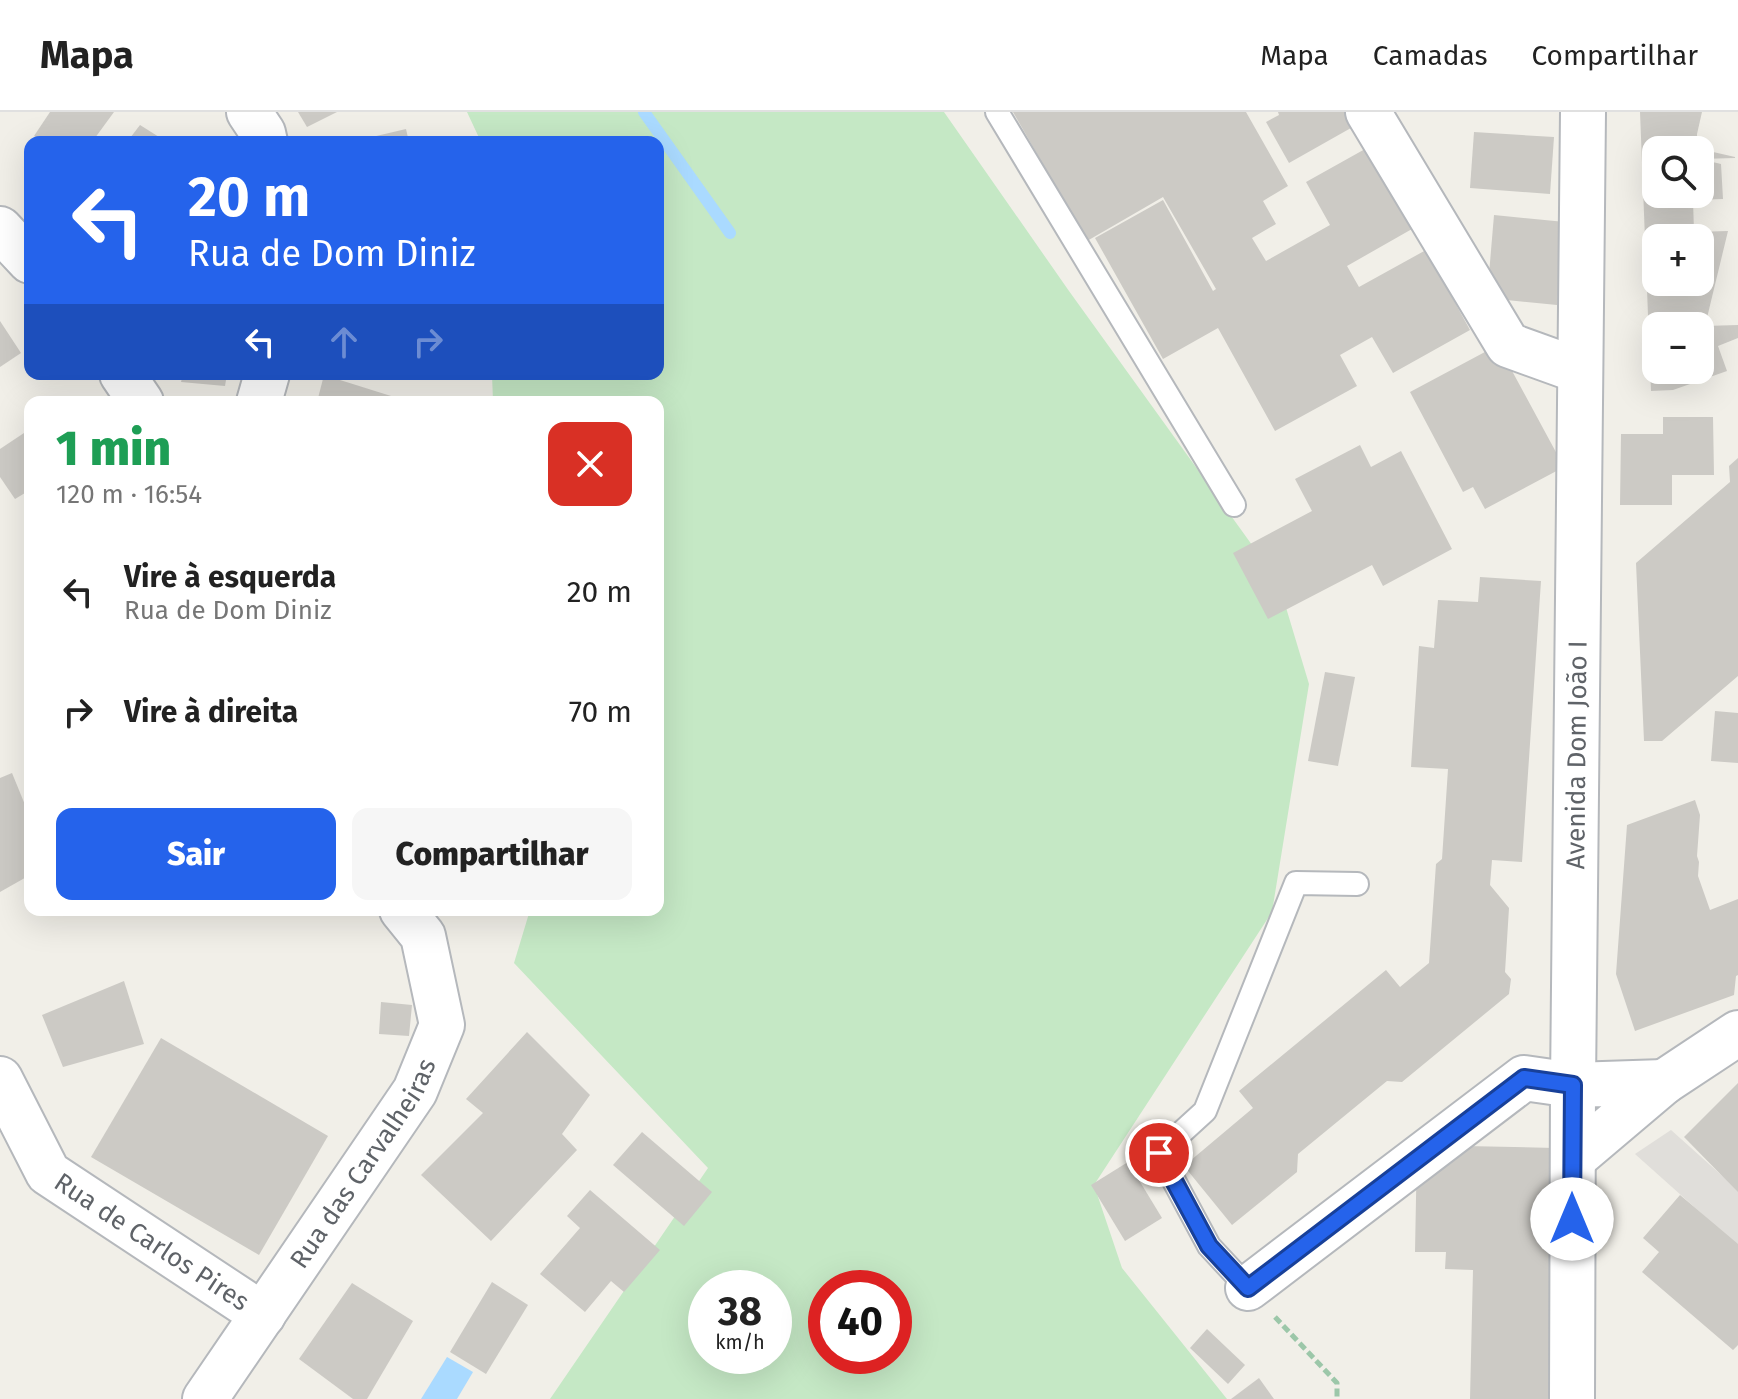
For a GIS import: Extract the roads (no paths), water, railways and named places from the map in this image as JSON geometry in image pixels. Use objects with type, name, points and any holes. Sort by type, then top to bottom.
[{"type":"street","points":[[249,112],[264,136]]},
{"type":"street","points":[[1368,112],[1508,345],[1580,371]]},
{"type":"street","name":"Avenida Dom João I","points":[[1572,1399],[1583,112]]},
{"type":"street","points":[[0,229],[24,255]]},
{"type":"street","name":"Rua das Carvalheiras","points":[[205,1399],[415,1091],[442,1025],[423,936],[407,916]]},
{"type":"street","points":[[1573,1159],[1664,1082],[1738,1033]]},
{"type":"street","points":[[1248,1288],[1524,1078],[1573,1085],[1664,1082]]},
{"type":"street","name":"Rua de Carlos Pires","points":[[0,1079],[48,1173],[263,1315]]},
{"type":"lane","points":[[997,112],[1234,505]]},
{"type":"lane","points":[[1248,1288],[1209,1246],[1159,1153],[1205,1111],[1296,883],[1357,884]]},
{"type":"water","points":[[447,1357],[473,1372],[457,1399],[421,1399]]},
{"type":"waterway","points":[[644,112],[661,136]]},
{"type":"waterway","points":[[664,140],[730,233]]}]
